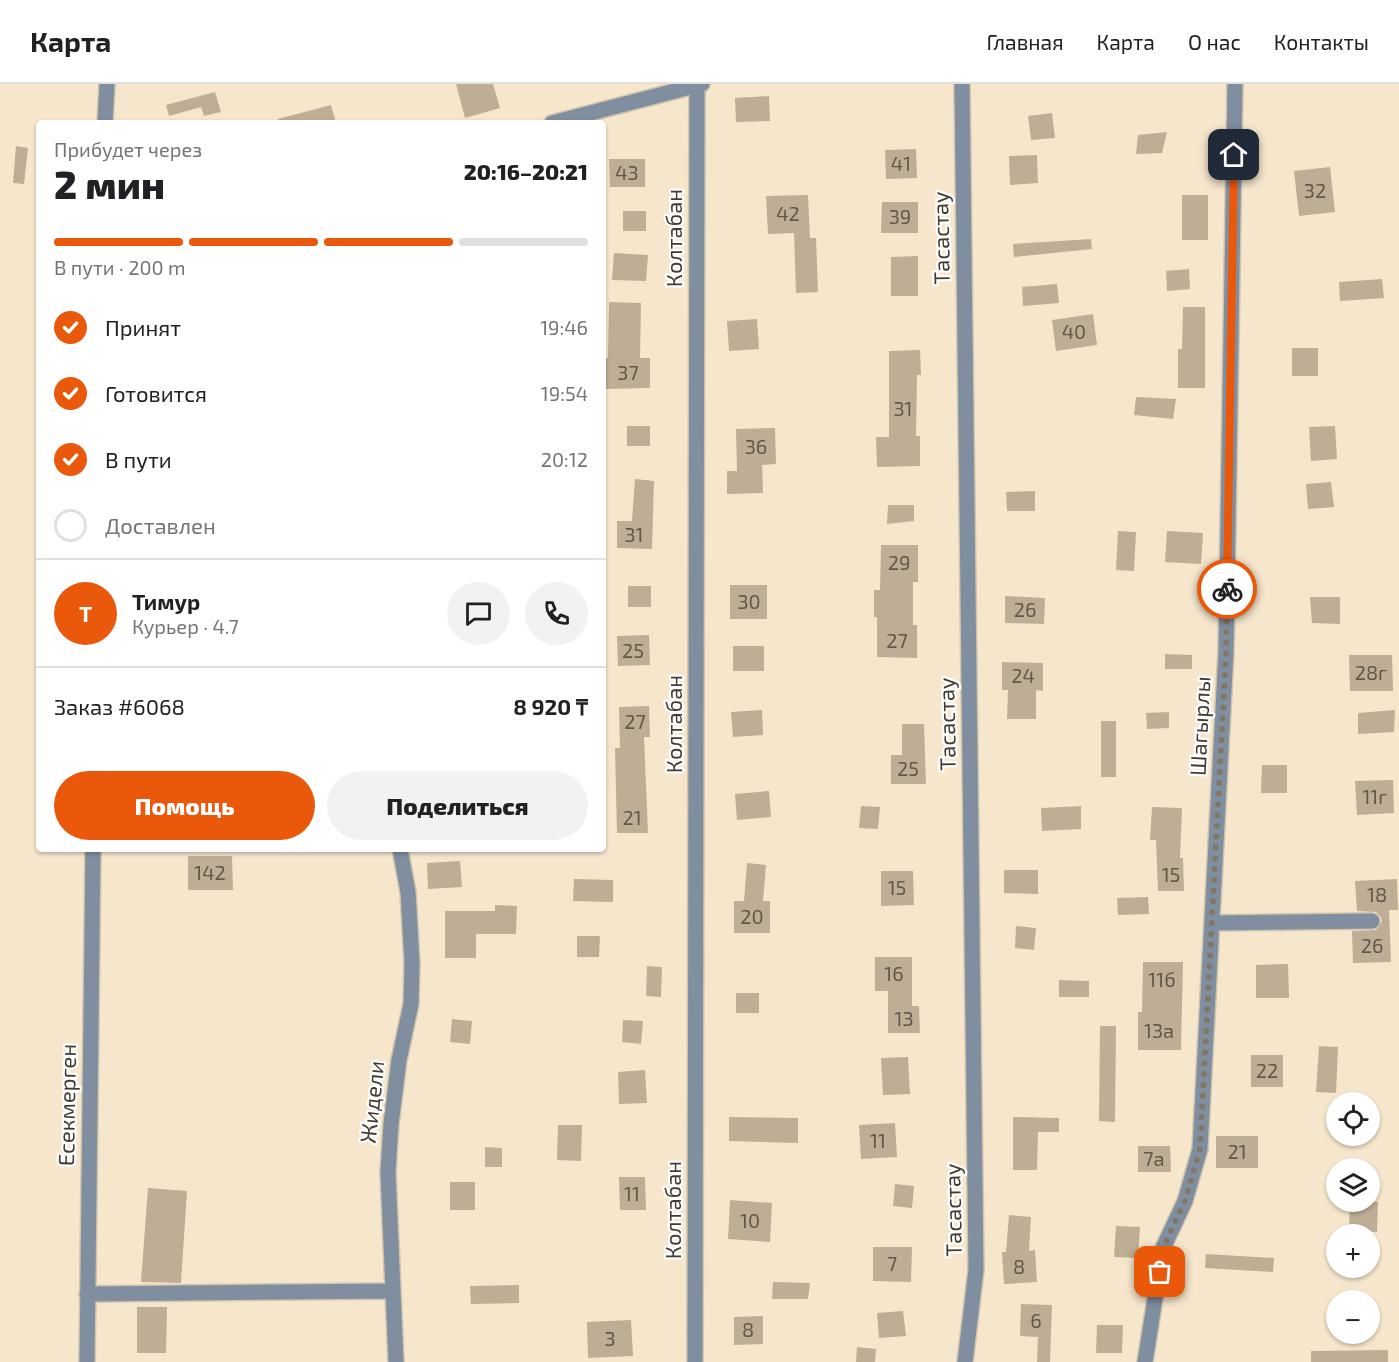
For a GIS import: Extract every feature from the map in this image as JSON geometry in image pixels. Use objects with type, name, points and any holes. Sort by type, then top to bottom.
[{"type":"street","points":[[105,120],[107,84]]},
{"type":"street","name":"Тасастау","points":[[962,84],[976,1270],[965,1362]]},
{"type":"street","name":"Шагырлы","points":[[1145,1362],[1163,1248],[1185,1201],[1200,1149],[1226,652],[1235,84]]},
{"type":"street","points":[[564,120],[700,85]]},
{"type":"street","name":"Колтабан","points":[[695,1362],[700,85]]},
{"type":"street","name":"Eсекмерген","points":[[87,1362],[93,852]]},
{"type":"street","name":"Жидели","points":[[396,1362],[388,1172],[399,1060],[411,1004],[412,963],[408,892],[401,852]]},
{"type":"street","points":[[1212,923],[1372,921]]},
{"type":"street","points":[[87,1294],[393,1291]]},
{"type":"building","points":[[456,84],[493,84],[500,108],[465,118]]},
{"type":"building","points":[[215,92],[221,112],[204,116],[201,107],[169,116],[166,105]]},
{"type":"building","points":[[769,96],[770,121],[736,122],[735,98]]},
{"type":"building","points":[[331,105],[335,120],[278,120]]},
{"type":"building","points":[[1052,113],[1055,138],[1031,140],[1028,116]]},
{"type":"building","points":[[1167,132],[1162,153],[1136,154],[1138,135]]},
{"type":"building","points":[[16,146],[28,148],[24,184],[13,183]]},
{"type":"building","points":[[916,149],[917,178],[886,179],[885,150]]},
{"type":"building","points":[[1037,155],[1038,183],[1010,185],[1009,156]]},
{"type":"building","points":[[609,159],[645,159],[645,187],[610,187]]},
{"type":"building","points":[[1330,167],[1335,212],[1299,216],[1294,171]]},
{"type":"building","points":[[808,195],[810,238],[816,238],[818,292],[796,293],[794,233],[768,234],[766,196]]},
{"type":"building","points":[[1182,195],[1208,195],[1208,240],[1182,240]]},
{"type":"building","points":[[882,202],[918,202],[918,233],[881,233]]},
{"type":"building","points":[[623,211],[646,211],[646,231],[623,231]]},
{"type":"building","points":[[1091,239],[1092,249],[1014,257],[1013,244]]},
{"type":"building","points":[[614,253],[648,255],[646,281],[612,280]]},
{"type":"building","points":[[918,256],[918,296],[891,296],[891,257]]},
{"type":"building","points":[[1189,269],[1190,289],[1167,291],[1166,271]]},
{"type":"building","points":[[1382,279],[1384,298],[1340,301],[1339,282]]},
{"type":"building","points":[[1057,284],[1059,303],[1023,306],[1022,287]]},
{"type":"building","points":[[609,302],[641,303],[640,358],[650,358],[650,388],[606,389],[606,358],[608,358]]},
{"type":"building","points":[[1183,307],[1205,307],[1205,388],[1178,388],[1178,349],[1182,349]]},
{"type":"building","points":[[1093,314],[1097,345],[1056,351],[1052,320]]},
{"type":"building","points":[[757,319],[759,349],[729,351],[727,321]]},
{"type":"building","points":[[1292,348],[1318,348],[1318,376],[1292,376]]},
{"type":"building","points":[[920,350],[921,375],[917,375],[916,436],[920,436],[920,466],[877,467],[876,437],[889,437],[889,351]]},
{"type":"building","points":[[1136,397],[1176,399],[1173,419],[1134,415]]},
{"type":"building","points":[[627,426],[650,426],[650,446],[627,446]]},
{"type":"building","points":[[1335,426],[1337,459],[1311,461],[1309,427]]},
{"type":"building","points":[[775,428],[776,464],[762,465],[763,493],[727,494],[727,471],[737,471],[736,429]]},
{"type":"building","points":[[635,479],[654,481],[652,549],[617,548],[617,521],[632,521]]},
{"type":"building","points":[[1331,482],[1334,507],[1308,509],[1306,484]]},
{"type":"building","points":[[1035,491],[1035,511],[1007,511],[1006,492]]},
{"type":"building","points":[[888,505],[914,505],[914,521],[887,524]]},
{"type":"building","points":[[1118,531],[1136,532],[1134,571],[1116,570]]},
{"type":"building","points":[[1167,531],[1203,533],[1201,564],[1165,562]]},
{"type":"building","points":[[881,545],[918,545],[918,582],[913,582],[913,625],[917,625],[917,658],[877,657],[874,590],[880,590]]},
{"type":"building","points":[[730,585],[767,585],[767,619],[730,619]]},
{"type":"building","points":[[628,586],[651,586],[651,607],[628,607]]},
{"type":"building","points":[[1005,596],[1045,598],[1044,624],[1005,623]]},
{"type":"building","points":[[1310,597],[1340,597],[1340,624],[1312,623]]},
{"type":"building","points":[[649,635],[650,665],[618,666],[617,636]]},
{"type":"building","points":[[733,646],[764,646],[764,671],[733,671]]},
{"type":"building","points":[[1165,654],[1192,655],[1192,669],[1165,669]]},
{"type":"building","points":[[1349,655],[1392,655],[1393,691],[1350,691]]},
{"type":"building","points":[[1002,662],[1043,663],[1043,691],[1036,690],[1036,719],[1007,719],[1008,690],[1002,690]]},
{"type":"building","points":[[649,706],[650,737],[644,737],[648,833],[617,833],[615,748],[620,748],[619,707]]},
{"type":"building","points":[[762,710],[763,735],[733,737],[731,712]]},
{"type":"building","points":[[1395,710],[1394,732],[1358,734],[1358,713]]},
{"type":"building","points":[[1169,712],[1169,728],[1147,729],[1146,713]]},
{"type":"building","points":[[1101,721],[1116,721],[1116,777],[1101,777]]},
{"type":"building","points":[[902,724],[924,724],[926,784],[891,784],[891,755],[902,755]]},
{"type":"building","points":[[1262,765],[1287,765],[1287,793],[1261,793]]},
{"type":"building","points":[[1393,780],[1394,813],[1357,815],[1355,781]]},
{"type":"building","points":[[769,791],[771,817],[737,820],[735,794]]},
{"type":"building","points":[[861,806],[880,807],[878,829],[859,828]]},
{"type":"building","points":[[1081,806],[1081,829],[1042,831],[1041,808]]},
{"type":"building","points":[[1152,807],[1182,808],[1180,858],[1183,858],[1184,891],[1158,891],[1156,840],[1150,840]]},
{"type":"building","points":[[188,856],[232,856],[233,890],[188,890]]},
{"type":"building","points":[[460,861],[462,887],[428,889],[427,863]]},
{"type":"building","points":[[747,863],[766,865],[763,901],[770,901],[770,933],[734,933],[734,901],[744,901]]},
{"type":"building","points":[[1004,870],[1038,870],[1038,894],[1004,893]]},
{"type":"building","points":[[881,871],[913,871],[914,905],[881,906]]},
{"type":"building","points":[[574,879],[613,880],[613,902],[573,901]]},
{"type":"building","points":[[1397,879],[1398,910],[1389,910],[1391,962],[1353,963],[1352,931],[1376,930],[1382,921],[1376,912],[1357,911],[1355,881]]},
{"type":"building","points":[[1148,897],[1149,914],[1118,915],[1117,898]]},
{"type":"building","points":[[495,905],[517,906],[516,934],[476,934],[476,958],[445,958],[445,911],[495,911]]},
{"type":"building","points":[[1016,926],[1036,928],[1034,950],[1015,948]]},
{"type":"building","points":[[577,936],[600,936],[599,957],[577,957]]},
{"type":"building","points":[[875,957],[912,957],[912,1006],[919,1006],[920,1033],[888,1033],[888,991],[875,991]]},
{"type":"building","points":[[1143,962],[1183,962],[1181,1050],[1138,1050],[1138,1012],[1142,1012]]},
{"type":"building","points":[[1288,964],[1289,998],[1256,998],[1256,965]]},
{"type":"building","points":[[647,966],[662,967],[661,997],[646,996]]},
{"type":"building","points":[[1059,980],[1089,981],[1089,997],[1059,997]]},
{"type":"building","points":[[736,993],[759,993],[759,1013],[736,1013]]},
{"type":"building","points":[[452,1019],[472,1021],[470,1044],[450,1042]]},
{"type":"building","points":[[623,1020],[643,1021],[641,1044],[622,1042]]},
{"type":"building","points":[[1100,1026],[1116,1026],[1115,1122],[1099,1121]]},
{"type":"building","points":[[1319,1046],[1338,1047],[1336,1092],[1316,1092]]},
{"type":"building","points":[[1251,1055],[1283,1055],[1283,1087],[1251,1087]]},
{"type":"building","points":[[908,1057],[910,1094],[883,1095],[881,1058]]},
{"type":"building","points":[[645,1070],[647,1103],[619,1104],[618,1072]]},
{"type":"building","points":[[729,1117],[798,1118],[798,1143],[729,1141]]},
{"type":"building","points":[[1013,1117],[1059,1118],[1059,1132],[1038,1132],[1037,1170],[1013,1170]]},
{"type":"building","points":[[895,1123],[897,1157],[861,1159],[859,1125]]},
{"type":"building","points":[[558,1125],[582,1125],[581,1161],[557,1160]]},
{"type":"building","points":[[1216,1136],[1258,1136],[1258,1168],[1216,1168]]},
{"type":"building","points":[[1138,1146],[1170,1146],[1171,1172],[1138,1172]]},
{"type":"building","points":[[485,1147],[502,1148],[502,1167],[485,1167]]},
{"type":"building","points":[[619,1177],[645,1177],[646,1210],[620,1210]]},
{"type":"building","points":[[450,1182],[475,1182],[475,1210],[450,1210]]},
{"type":"building","points":[[895,1184],[914,1186],[912,1208],[893,1206]]},
{"type":"building","points":[[148,1188],[187,1191],[181,1283],[141,1282]]},
{"type":"building","points":[[730,1200],[772,1203],[770,1242],[728,1239]]},
{"type":"building","points":[[1350,1212],[1378,1212],[1377,1224],[1349,1224]]},
{"type":"building","points":[[1009,1215],[1031,1217],[1029,1251],[1035,1250],[1037,1282],[1004,1284],[1002,1252],[1006,1252]]},
{"type":"building","points":[[1116,1226],[1140,1227],[1138,1258],[1114,1257]]},
{"type":"building","points":[[873,1247],[912,1247],[911,1282],[873,1281]]},
{"type":"building","points":[[1206,1254],[1274,1258],[1273,1272],[1205,1268]]},
{"type":"building","points":[[773,1282],[810,1283],[808,1299],[772,1299]]},
{"type":"building","points":[[519,1285],[519,1303],[471,1304],[470,1286]]},
{"type":"building","points":[[1021,1304],[1052,1305],[1050,1362],[1037,1362],[1038,1337],[1020,1336]]},
{"type":"building","points":[[137,1307],[167,1307],[166,1353],[137,1353]]},
{"type":"building","points":[[903,1311],[906,1336],[879,1338],[877,1313]]},
{"type":"building","points":[[763,1316],[763,1344],[734,1345],[734,1317]]},
{"type":"building","points":[[631,1320],[633,1356],[588,1358],[587,1322]]},
{"type":"building","points":[[1097,1325],[1123,1325],[1122,1353],[1096,1353]]},
{"type":"building","points":[[857,1347],[876,1349],[875,1362],[856,1362]]},
{"type":"building","points":[[1388,1350],[1388,1362],[1311,1362],[1311,1351]]},
{"type":"way so far","points":[[1160,1272],[1163,1248],[1185,1201],[1200,1149],[1226,652],[1227,589]]},
{"type":"route","points":[[1227,589],[1234,155]]}]
